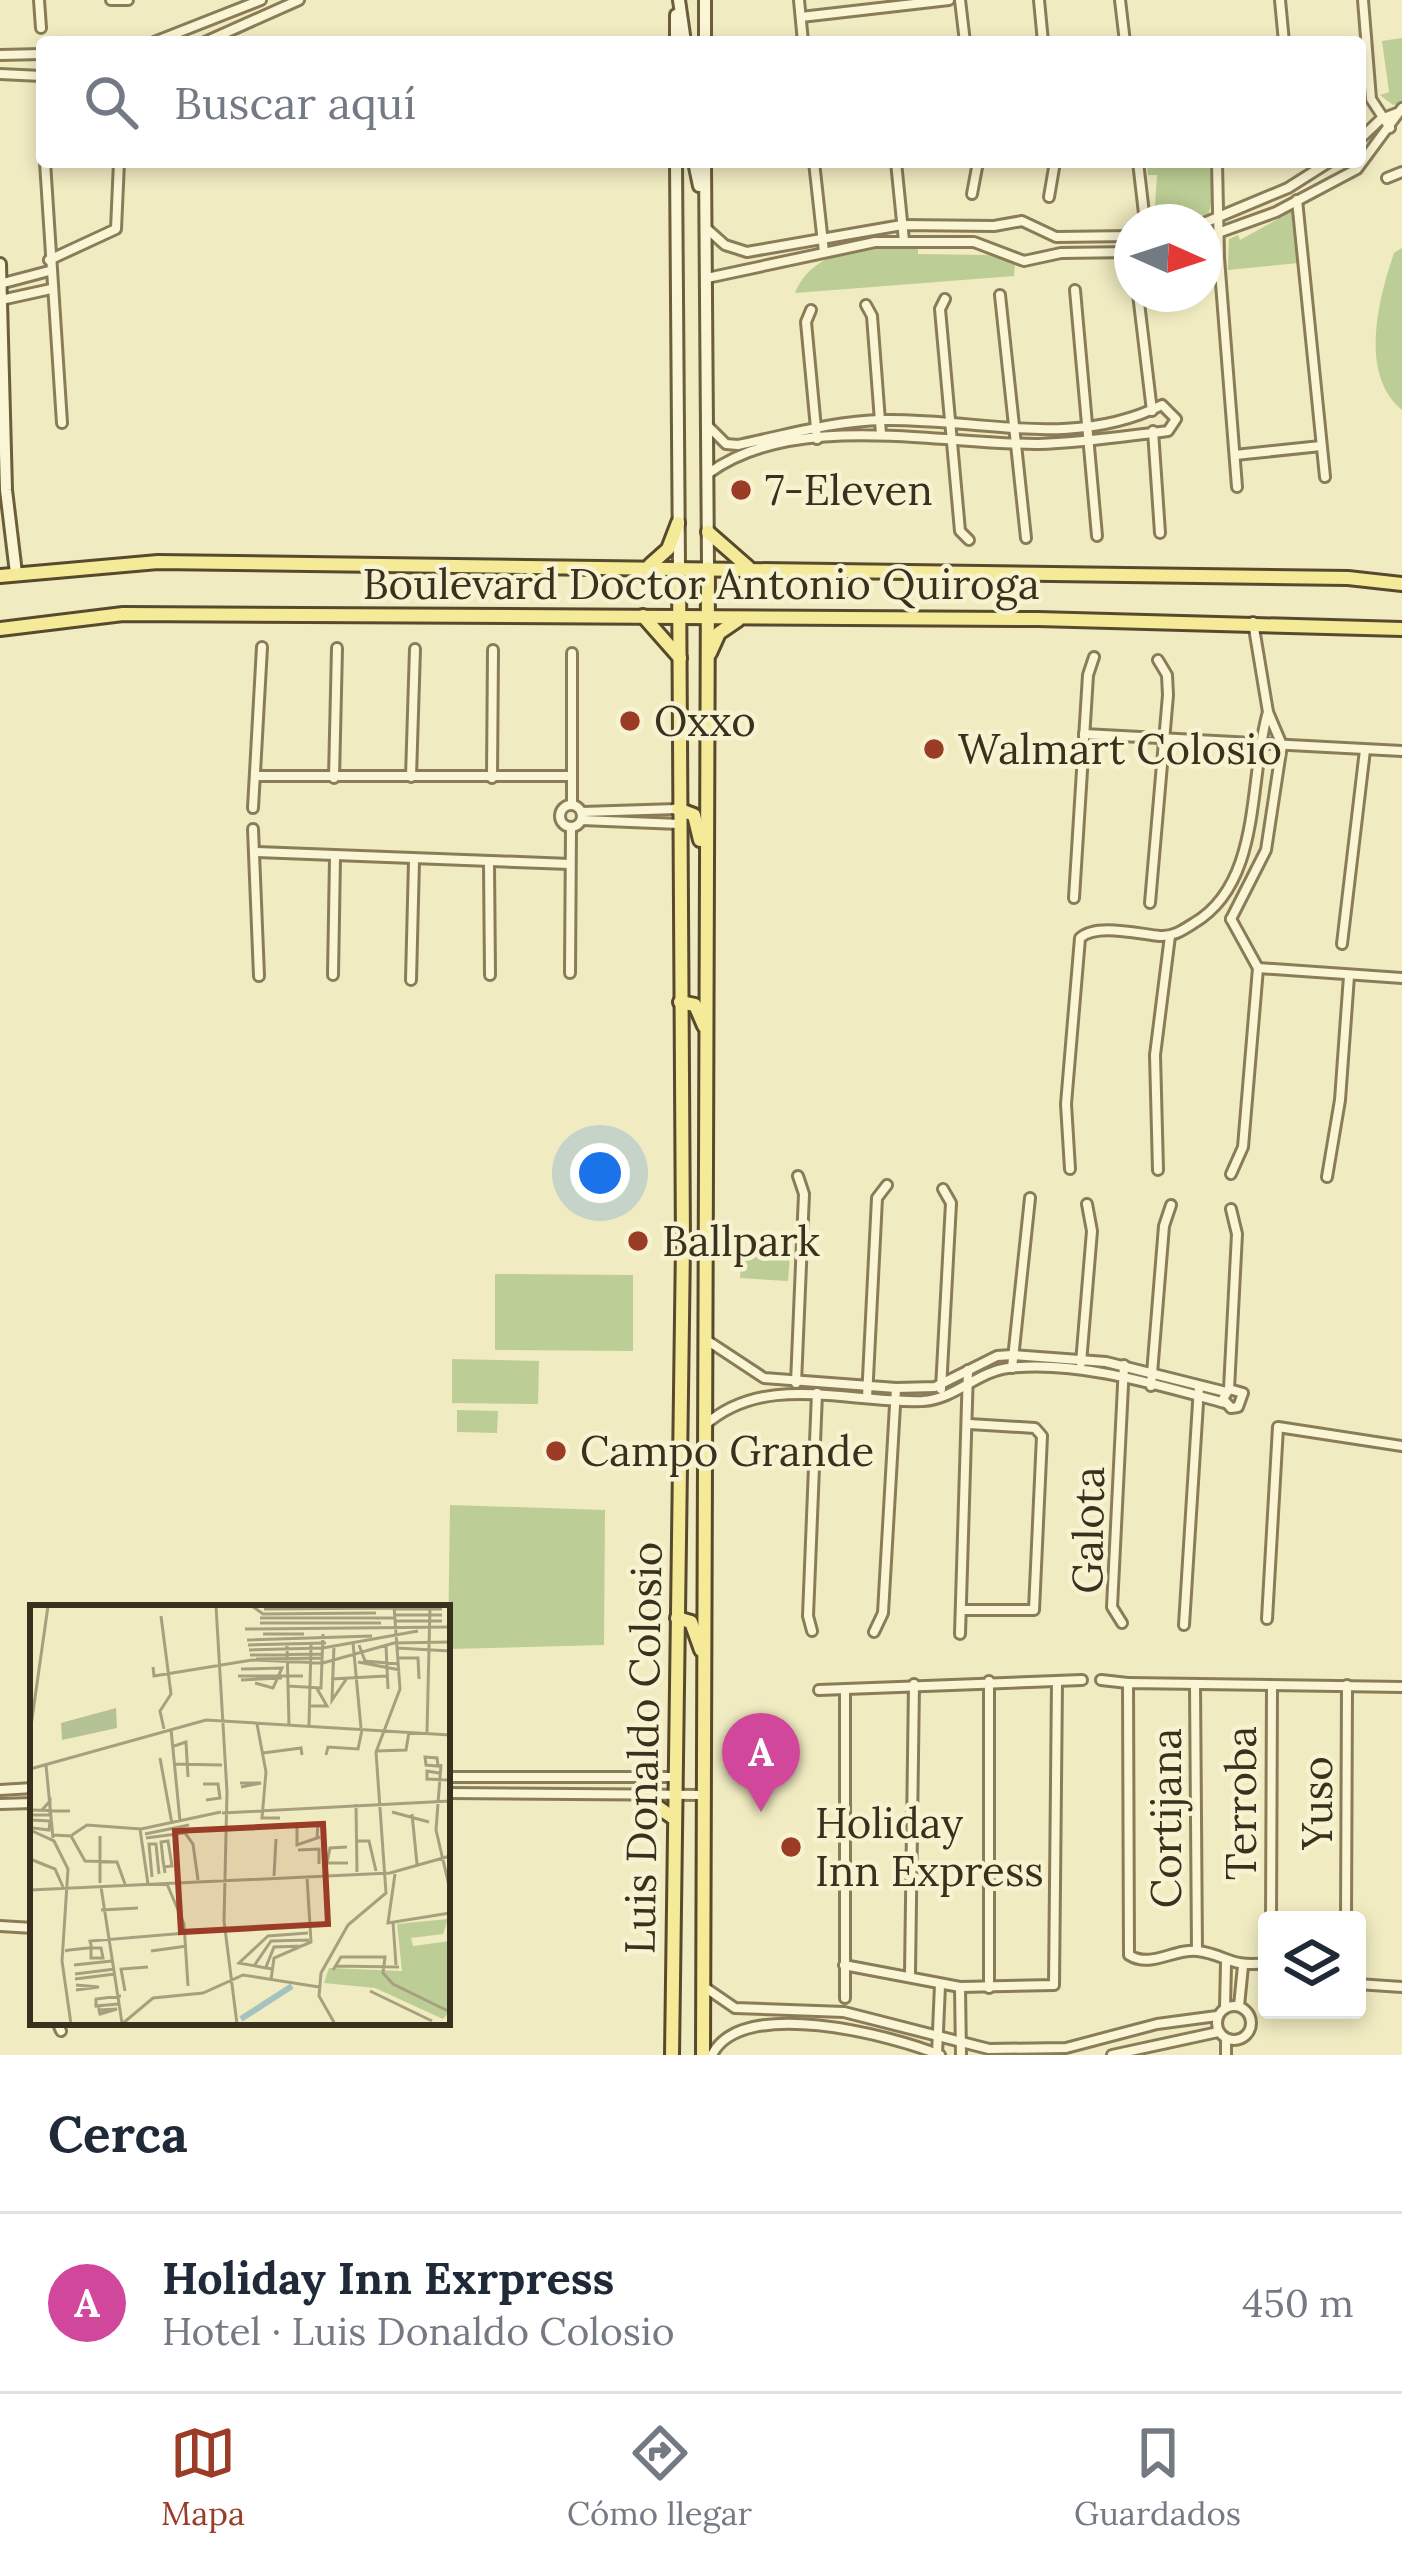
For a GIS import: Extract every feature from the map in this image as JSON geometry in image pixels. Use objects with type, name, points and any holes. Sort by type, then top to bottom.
[{"type":"main road","points":[[678,0],[680,36]]},
{"type":"main road","points":[[705,0],[705,36]]},
{"type":"main road","points":[[676,168],[679,568]]},
{"type":"main road","points":[[695,168],[706,211]]},
{"type":"main road","points":[[705,168],[707,912]]},
{"type":"main road","points":[[0,264],[6,490],[16,573]]},
{"type":"main road","points":[[646,568],[668,549],[678,523]]},
{"type":"main road","points":[[708,532],[731,557],[754,570]]},
{"type":"main road","name":"Boulevard Doctor Antonio Quiroga","points":[[0,576],[158,562],[1348,578],[1402,584]]},
{"type":"main road","name":"Luis Donaldo Colosio","points":[[672,2055],[683,1245],[679,568]]},
{"type":"main road","name":"Boulevard Doctor Antonio Quiroga","points":[[0,629],[123,614],[679,615],[1252,622],[1402,629]]},
{"type":"main road","points":[[642,615],[680,658]]},
{"type":"main road","points":[[708,660],[719,633],[743,617]]},
{"type":"main road","points":[[678,808],[699,824],[707,912]]},
{"type":"main road","name":"Luis Donaldo Colosio","points":[[707,912],[703,1427],[708,2055]]},
{"type":"main road","points":[[680,1002],[699,1010],[708,1038]]},
{"type":"main road","points":[[683,1245],[691,1262],[704,1267]]},
{"type":"main road","points":[[678,1559],[688,1589],[705,1594]]},
{"type":"main road","points":[[677,1618],[691,1622],[705,1656]]},
{"type":"main road","points":[[642,1796],[675,1819]]},
{"type":"street","points":[[40,0],[41,28]]},
{"type":"street","points":[[111,0],[128,0]]},
{"type":"street","points":[[170,36],[262,0]]},
{"type":"street","points":[[219,36],[299,0]]},
{"type":"street","points":[[799,0],[803,36]]},
{"type":"street","points":[[801,17],[949,0]]},
{"type":"street","points":[[960,0],[964,36]]},
{"type":"street","points":[[1039,0],[1042,36]]},
{"type":"street","points":[[1120,0],[1124,36]]},
{"type":"street","points":[[1280,0],[1283,36]]},
{"type":"street","points":[[1363,0],[1366,36]]},
{"type":"street","points":[[245,8],[251,22]]},
{"type":"street","points":[[1366,37],[1371,99],[1390,128]]},
{"type":"street","points":[[0,55],[36,54]]},
{"type":"street","points":[[0,74],[36,76]]},
{"type":"street","points":[[1366,140],[1381,119],[1400,110]]},
{"type":"street","points":[[1366,143],[1390,128],[1400,110]]},
{"type":"street","points":[[44,168],[62,423]]},
{"type":"street","points":[[0,284],[49,266],[116,229],[119,168]]},
{"type":"street","points":[[815,168],[824,253]]},
{"type":"street","points":[[897,168],[904,241]]},
{"type":"street","points":[[973,194],[977,168]]},
{"type":"street","points":[[1049,197],[1054,168]]},
{"type":"street","points":[[1139,168],[1143,204]]},
{"type":"street","points":[[1217,168],[1220,204]]},
{"type":"street","points":[[1222,218],[1320,168]]},
{"type":"street","points":[[1222,233],[1357,168]]},
{"type":"street","points":[[1387,178],[1402,172]]},
{"type":"street","points":[[1306,177],[1314,190]]},
{"type":"street","points":[[1297,200],[1324,477]]},
{"type":"street","points":[[706,228],[724,245],[747,252],[902,225],[994,226],[1022,221],[1047,233],[1114,237]]},
{"type":"street","points":[[993,250],[989,237],[994,226]]},
{"type":"street","points":[[1044,256],[1047,233]]},
{"type":"street","points":[[706,278],[904,241],[974,242],[1024,261],[1114,254]]},
{"type":"street","points":[[1222,263],[1237,487]]},
{"type":"street","points":[[1,301],[51,289]]},
{"type":"street","points":[[1075,290],[1097,536]]},
{"type":"street","points":[[1000,295],[1026,538]]},
{"type":"street","points":[[945,299],[940,309],[950,438],[960,531],[969,540]]},
{"type":"street","points":[[866,305],[872,316],[881,434]]},
{"type":"street","points":[[812,310],[806,322],[817,439]]},
{"type":"street","points":[[1140,312],[1152,411]]},
{"type":"street","points":[[708,425],[732,446],[816,427],[882,420],[1087,434],[1167,406],[1176,418],[1168,431],[1019,443],[881,434],[817,439],[770,449],[709,473]]},
{"type":"street","points":[[1153,431],[1160,533]]},
{"type":"street","points":[[767,438],[770,449]]},
{"type":"street","points":[[1235,455],[1321,446]]},
{"type":"street","points":[[1232,919],[1266,850],[1282,745],[1268,712],[1252,622]]},
{"type":"street","points":[[253,808],[259,776],[262,647]]},
{"type":"street","points":[[334,778],[337,648]]},
{"type":"street","points":[[411,777],[415,649]]},
{"type":"street","points":[[491,778],[493,650]]},
{"type":"street","points":[[572,653],[572,804],[582,816],[679,824]]},
{"type":"street","points":[[1075,898],[1088,675],[1094,657]]},
{"type":"street","points":[[1150,903],[1167,738],[1167,674],[1158,660]]},
{"type":"street","points":[[1070,1169],[1066,1104],[1082,933],[1170,936],[1216,909],[1234,875],[1252,818],[1259,743],[1268,712]]},
{"type":"street","points":[[1084,734],[1402,752]]},
{"type":"street","points":[[1342,944],[1365,750]]},
{"type":"street","points":[[259,776],[572,776]]},
{"type":"street","points":[[570,973],[571,828],[560,814],[572,804]]},
{"type":"street","points":[[571,828],[582,816],[678,808]]},
{"type":"street","points":[[624,810],[624,823]]},
{"type":"street","points":[[253,829],[259,976]]},
{"type":"street","points":[[256,852],[570,864]]},
{"type":"street","points":[[333,975],[335,858]]},
{"type":"street","points":[[411,980],[414,861]]},
{"type":"street","points":[[489,863],[490,975]]},
{"type":"street","points":[[1216,909],[1232,919],[1258,968],[1243,1147],[1231,1174]]},
{"type":"street","points":[[1159,1170],[1155,1055],[1170,936]]},
{"type":"street","points":[[1258,968],[1402,979]]},
{"type":"street","points":[[1327,1177],[1340,1100],[1349,976]]},
{"type":"street","points":[[796,1394],[804,1194],[798,1176]]},
{"type":"street","points":[[867,1398],[878,1198],[886,1185]]},
{"type":"street","points":[[942,1398],[951,1203],[944,1189]]},
{"type":"street","points":[[1012,1368],[1030,1198]]},
{"type":"street","points":[[1080,1373],[1091,1231],[1087,1204]]},
{"type":"street","points":[[1150,1386],[1164,1226],[1171,1205]]},
{"type":"street","points":[[1225,1403],[1237,1234],[1231,1209]]},
{"type":"street","points":[[703,1338],[764,1378],[796,1382],[896,1388],[941,1385],[1012,1355],[1124,1365],[1199,1387],[1240,1390],[1244,1401],[1234,1408],[1123,1377],[1012,1368],[942,1398],[764,1393],[733,1403],[703,1427]]},
{"type":"street","name":"Galota","points":[[1122,1623],[1112,1607],[1124,1365]]},
{"type":"street","points":[[960,1634],[968,1370]]},
{"type":"street","points":[[764,1378],[764,1393]]},
{"type":"street","points":[[812,1631],[808,1616],[818,1383]]},
{"type":"street","points":[[1184,1625],[1199,1387]]},
{"type":"street","points":[[874,1632],[883,1613],[896,1388]]},
{"type":"street","points":[[961,1610],[1034,1610],[1042,1436],[1035,1428],[969,1424]]},
{"type":"street","points":[[1267,1619],[1278,1427],[1402,1446]]},
{"type":"street","points":[[819,1690],[1082,1679]]},
{"type":"street","points":[[1101,1679],[1128,1684],[1402,1687]]},
{"type":"street","points":[[988,1681],[989,1988]]},
{"type":"street","points":[[844,1965],[960,1987],[1047,1987],[1056,1976],[1057,1682]]},
{"type":"street","points":[[910,1975],[914,1684]]},
{"type":"street","points":[[1128,1684],[1127,1950],[1141,1962],[1197,1951],[1243,1970],[1258,1966]]},
{"type":"street","name":"Cortijana","points":[[1195,1684],[1197,1951]]},
{"type":"street","name":"Yuso","points":[[1346,1911],[1347,1685]]},
{"type":"street","name":"Terroba","points":[[1271,1911],[1272,1687]]},
{"type":"street","points":[[845,1690],[845,1998]]},
{"type":"street","points":[[450,1777],[676,1777]]},
{"type":"street","points":[[493,1777],[493,1794]]},
{"type":"street","points":[[0,1790],[30,1788]]},
{"type":"street","points":[[450,1793],[704,1795]]},
{"type":"street","points":[[0,1804],[30,1803]]},
{"type":"street","points":[[0,1926],[30,1928]]},
{"type":"street","points":[[704,1986],[724,2003],[748,2010],[844,2012],[989,2049],[1092,2050],[1157,2024],[1217,2017],[1225,2008],[1226,1963]]},
{"type":"street","points":[[1241,2055],[1241,2039],[1251,2022],[1239,2006],[1243,1970]]},
{"type":"street","points":[[708,2055],[740,2027],[842,2028],[913,2043],[938,2055],[940,1984]]},
{"type":"street","points":[[1366,1985],[1402,1988]]},
{"type":"street","points":[[960,1987],[961,2055]]},
{"type":"street","points":[[1225,2008],[1239,2006]]},
{"type":"street","points":[[842,2028],[844,2012]]},
{"type":"street","points":[[1217,2017],[1226,2055]]},
{"type":"street","points":[[1112,2055],[1222,2035],[1241,2039]]},
{"type":"green space","points":[[1402,38],[1402,102],[1393,105],[1380,95],[1389,92],[1382,41]]},
{"type":"green space","points":[[1147,168],[1213,168],[1211,204],[1155,204],[1157,175],[1148,175]]},
{"type":"green space","points":[[1292,211],[1299,263],[1228,270],[1229,239],[1238,235],[1240,240]]},
{"type":"green space","points":[[918,245],[918,254],[987,255],[1015,263],[1014,276],[795,293],[816,265],[831,257]]},
{"type":"green space","points":[[1402,248],[1402,410],[1388,395],[1380,376],[1376,334],[1388,271],[1394,253]]},
{"type":"green space","points":[[742,1252],[790,1255],[788,1281],[740,1278]]},
{"type":"green space","points":[[495,1274],[633,1275],[633,1351],[495,1350]]},
{"type":"green space","points":[[452,1359],[539,1361],[538,1404],[452,1403]]},
{"type":"green space","points":[[457,1410],[498,1411],[497,1433],[457,1432]]},
{"type":"green space","points":[[450,1505],[605,1510],[604,1645],[450,1649]]},
{"type":"place","name":"7-Eleven","points":[[741,490]]},
{"type":"place","name":"Oxxo","points":[[630,721]]},
{"type":"place","name":"Walmart Colosio","points":[[934,749]]},
{"type":"place","name":"Ballpark","points":[[638,1241]]},
{"type":"place","name":"Campo Grande","points":[[556,1451]]},
{"type":"place","name":"Holiday Inn Exrpress","points":[[761,1812]]},
{"type":"place","name":"Holiday Inn Express","points":[[791,1847]]}]
